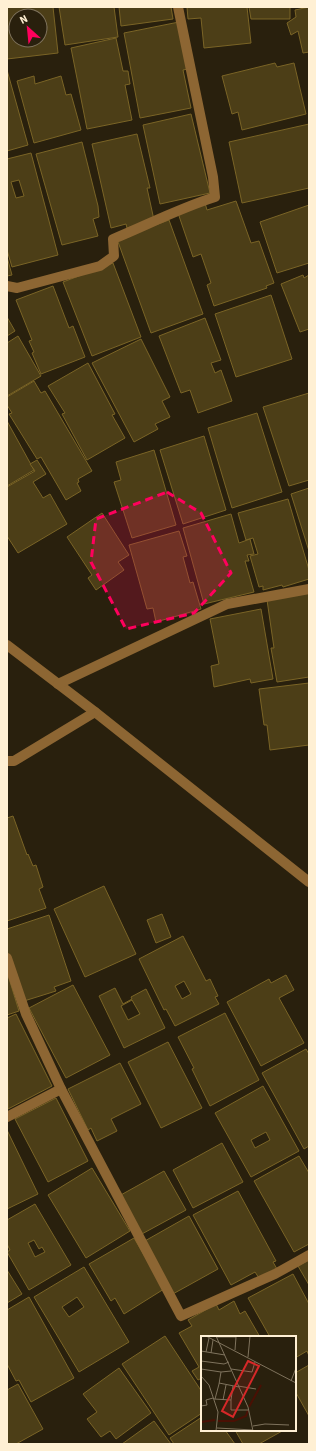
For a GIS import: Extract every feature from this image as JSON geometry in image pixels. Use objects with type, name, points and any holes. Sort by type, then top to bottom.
[{"type":"street","points":[[7,286],[17,288],[100,266],[114,256],[113,239],[184,207],[215,197],[213,177],[178,7]]},
{"type":"street","points":[[58,684],[227,604],[309,589]]},
{"type":"street","points":[[7,645],[95,712],[309,882]]},
{"type":"street","points":[[7,761],[14,761],[95,712]]},
{"type":"street","points":[[7,958],[26,1014],[61,1089],[180,1316],[274,1274],[309,1255]]},
{"type":"street","points":[[7,1117],[61,1089]]},
{"type":"highlighted area","points":[[167,492],[201,513],[231,573],[194,613],[126,629],[91,562],[96,519]]},
{"type":"building","points":[[7,7],[53,7],[58,53],[7,59]]},
{"type":"building","points":[[59,7],[114,7],[118,37],[65,45]]},
{"type":"building","points":[[119,7],[171,7],[173,19],[121,26]]},
{"type":"building","points":[[187,7],[247,7],[251,43],[204,48],[201,18],[188,19]]},
{"type":"building","points":[[249,7],[290,7],[290,19],[251,19]]},
{"type":"building","points":[[309,7],[309,52],[303,53],[298,31],[291,35],[287,23],[296,17],[295,10]]},
{"type":"building","points":[[179,22],[188,69],[183,70],[191,108],[140,118],[124,33]]},
{"type":"building","points":[[116,38],[123,71],[128,71],[130,84],[125,85],[132,120],[87,129],[71,48]]},
{"type":"building","points":[[275,63],[277,67],[294,63],[306,114],[242,130],[238,112],[232,114],[222,76]]},
{"type":"building","points":[[7,70],[28,145],[7,151]]},
{"type":"building","points":[[34,76],[35,84],[61,76],[66,95],[71,94],[81,130],[34,143],[17,81]]},
{"type":"building","points":[[191,114],[210,193],[160,204],[143,125]]},
{"type":"building","points":[[309,124],[309,188],[242,203],[229,142]]},
{"type":"building","points":[[137,134],[150,188],[147,188],[154,220],[127,228],[126,224],[111,228],[92,144]]},
{"type":"building","points":[[82,142],[98,206],[99,217],[93,219],[98,236],[62,245],[36,154]]},
{"type":"building","points":[[31,153],[58,255],[12,267],[7,250],[7,159]],"holes":[[[19,180],[24,196],[16,198],[11,182]]]},
{"type":"building","points":[[236,201],[251,243],[259,241],[274,283],[266,286],[267,288],[214,306],[207,285],[211,283],[201,254],[193,257],[178,213],[205,203],[207,210]]},
{"type":"building","points":[[309,205],[309,263],[277,273],[260,222]]},
{"type":"building","points":[[169,220],[203,314],[151,333],[117,239]]},
{"type":"building","points":[[7,257],[12,275],[7,276]]},
{"type":"building","points":[[113,263],[141,337],[92,356],[63,282]]},
{"type":"building","points":[[303,275],[304,278],[309,275],[309,329],[300,332],[281,284]]},
{"type":"building","points":[[53,286],[69,328],[73,326],[85,357],[41,374],[32,353],[34,352],[29,341],[32,340],[16,300]]},
{"type":"building","points":[[271,295],[292,359],[236,377],[215,314]]},
{"type":"building","points":[[7,317],[15,331],[7,336]]},
{"type":"building","points":[[205,318],[221,360],[211,363],[215,373],[221,370],[232,401],[198,413],[190,390],[181,393],[159,336]]},
{"type":"building","points":[[18,336],[41,376],[7,396],[7,343]]},
{"type":"building","points":[[141,339],[170,397],[162,401],[170,417],[155,424],[158,429],[134,442],[92,363]]},
{"type":"building","points":[[88,363],[115,414],[112,415],[125,438],[87,460],[62,414],[65,413],[48,386]]},
{"type":"building","points":[[34,381],[41,393],[45,391],[92,471],[78,479],[79,482],[77,483],[81,491],[66,500],[41,457],[37,459],[9,414],[12,413],[7,405],[7,397]]},
{"type":"building","points":[[309,393],[309,480],[289,486],[263,407]]},
{"type":"building","points":[[257,413],[282,492],[232,508],[208,428]]},
{"type":"building","points":[[7,421],[34,470],[7,486]]},
{"type":"building","points":[[204,436],[226,510],[183,524],[160,450]]},
{"type":"building","points":[[154,450],[176,525],[132,538],[114,482],[121,480],[116,462]]},
{"type":"building","points":[[37,460],[46,474],[33,482],[43,498],[50,494],[67,524],[18,553],[7,536],[7,487],[35,471],[30,464]]},
{"type":"building","points":[[309,488],[309,551],[291,494]]},
{"type":"building","points":[[288,499],[309,570],[309,579],[283,587],[282,585],[263,590],[263,586],[259,587],[250,556],[258,554],[253,538],[246,540],[238,513]]},
{"type":"building","points":[[102,513],[129,555],[118,562],[124,570],[96,590],[88,578],[92,575],[67,537]]},
{"type":"building","points":[[231,514],[239,543],[250,539],[254,554],[247,555],[249,561],[245,561],[254,592],[204,604],[183,528]]},
{"type":"building","points":[[179,531],[187,556],[183,557],[190,583],[193,582],[201,609],[156,622],[153,608],[147,609],[129,545]]},
{"type":"building","points":[[309,593],[309,677],[277,682],[271,648],[274,648],[267,600]]},
{"type":"building","points":[[261,609],[273,679],[251,683],[250,679],[214,687],[211,666],[219,664],[210,619]]},
{"type":"building","points":[[309,683],[309,745],[270,750],[267,725],[264,725],[259,689]]},
{"type":"building","points":[[13,816],[27,855],[28,854],[33,866],[36,865],[43,887],[39,889],[46,908],[7,921],[7,818]]},
{"type":"building","points":[[104,886],[136,954],[85,977],[54,909]]},
{"type":"building","points":[[162,914],[171,937],[156,943],[147,920]]},
{"type":"building","points":[[49,915],[71,981],[54,987],[56,991],[24,1001],[7,951],[7,929]]},
{"type":"building","points":[[183,936],[206,981],[210,979],[218,996],[215,997],[219,1004],[175,1026],[166,1009],[164,1010],[139,959]],"holes":[[[184,981],[191,994],[182,999],[175,986]]]},
{"type":"building","points":[[7,972],[19,1011],[7,1015]]},
{"type":"building","points":[[286,975],[294,990],[279,998],[304,1043],[261,1066],[227,1002],[269,979],[271,983]]},
{"type":"building","points":[[73,985],[110,1055],[66,1078],[29,1008]]},
{"type":"building","points":[[115,988],[123,1004],[132,999],[131,997],[146,989],[165,1028],[124,1048],[99,996]],"holes":[[[132,1000],[140,1014],[128,1020],[121,1006]]]},
{"type":"building","points":[[225,1013],[259,1080],[210,1106],[192,1069],[194,1068],[178,1037]]},
{"type":"building","points":[[16,1014],[52,1086],[8,1109],[7,1018]]},
{"type":"building","points":[[168,1042],[202,1108],[161,1128],[128,1062]]},
{"type":"building","points":[[306,1049],[309,1054],[309,1146],[304,1149],[262,1073]]},
{"type":"building","points":[[120,1063],[141,1104],[111,1119],[117,1131],[97,1141],[91,1128],[88,1130],[68,1089]]},
{"type":"building","points":[[263,1086],[299,1151],[251,1177],[215,1113]],"holes":[[[266,1132],[270,1140],[255,1148],[251,1140]]]},
{"type":"building","points":[[56,1098],[88,1161],[48,1182],[15,1119]]},
{"type":"building","points":[[7,1130],[38,1194],[7,1209]]},
{"type":"building","points":[[222,1143],[243,1182],[193,1208],[173,1170]]},
{"type":"building","points":[[299,1156],[309,1173],[309,1244],[294,1252],[254,1181]]},
{"type":"building","points":[[92,1168],[130,1231],[86,1258],[48,1195]]},
{"type":"building","points":[[164,1171],[186,1210],[140,1235],[119,1196]]},
{"type":"building","points":[[238,1191],[276,1261],[273,1262],[277,1269],[259,1278],[255,1272],[231,1285],[193,1215]]},
{"type":"building","points":[[35,1204],[71,1265],[29,1290],[7,1252],[10,1250],[7,1244],[7,1220]],"holes":[[[34,1240],[39,1249],[42,1247],[45,1252],[35,1257],[28,1243]]]},
{"type":"building","points":[[189,1216],[218,1269],[171,1295],[143,1242]]},
{"type":"building","points":[[134,1238],[164,1289],[124,1314],[115,1298],[111,1301],[89,1264]]},
{"type":"building","points":[[309,1260],[309,1285],[298,1266]]},
{"type":"building","points":[[84,1267],[129,1342],[79,1372],[34,1297]],"holes":[[[77,1297],[84,1307],[69,1317],[62,1307]]]},
{"type":"building","points":[[7,1270],[22,1294],[7,1303]]},
{"type":"building","points":[[293,1274],[309,1304],[309,1356],[307,1351],[296,1357],[296,1336],[269,1336],[248,1298]]},
{"type":"building","points":[[29,1297],[74,1378],[31,1402],[19,1380],[16,1381],[7,1364],[7,1310]]},
{"type":"building","points":[[234,1301],[240,1314],[245,1311],[259,1336],[201,1336],[201,1378],[198,1380],[192,1371],[199,1367],[179,1333],[192,1326],[188,1320],[216,1304],[219,1310]]},
{"type":"building","points":[[165,1336],[201,1390],[201,1414],[169,1435],[122,1364]]},
{"type":"building","points":[[309,1365],[309,1416],[296,1393],[296,1372]]},
{"type":"building","points":[[119,1368],[151,1413],[116,1439],[110,1431],[101,1437],[87,1419],[97,1412],[83,1394]]},
{"type":"building","points":[[18,1384],[43,1429],[16,1444],[7,1444],[7,1390]]},
{"type":"building","points":[[201,1418],[201,1431],[226,1431],[235,1444],[174,1444],[170,1438]]},
{"type":"building","points":[[154,1421],[171,1444],[122,1444]]},
{"type":"building","points":[[236,1431],[282,1431],[259,1444],[243,1444]]}]
